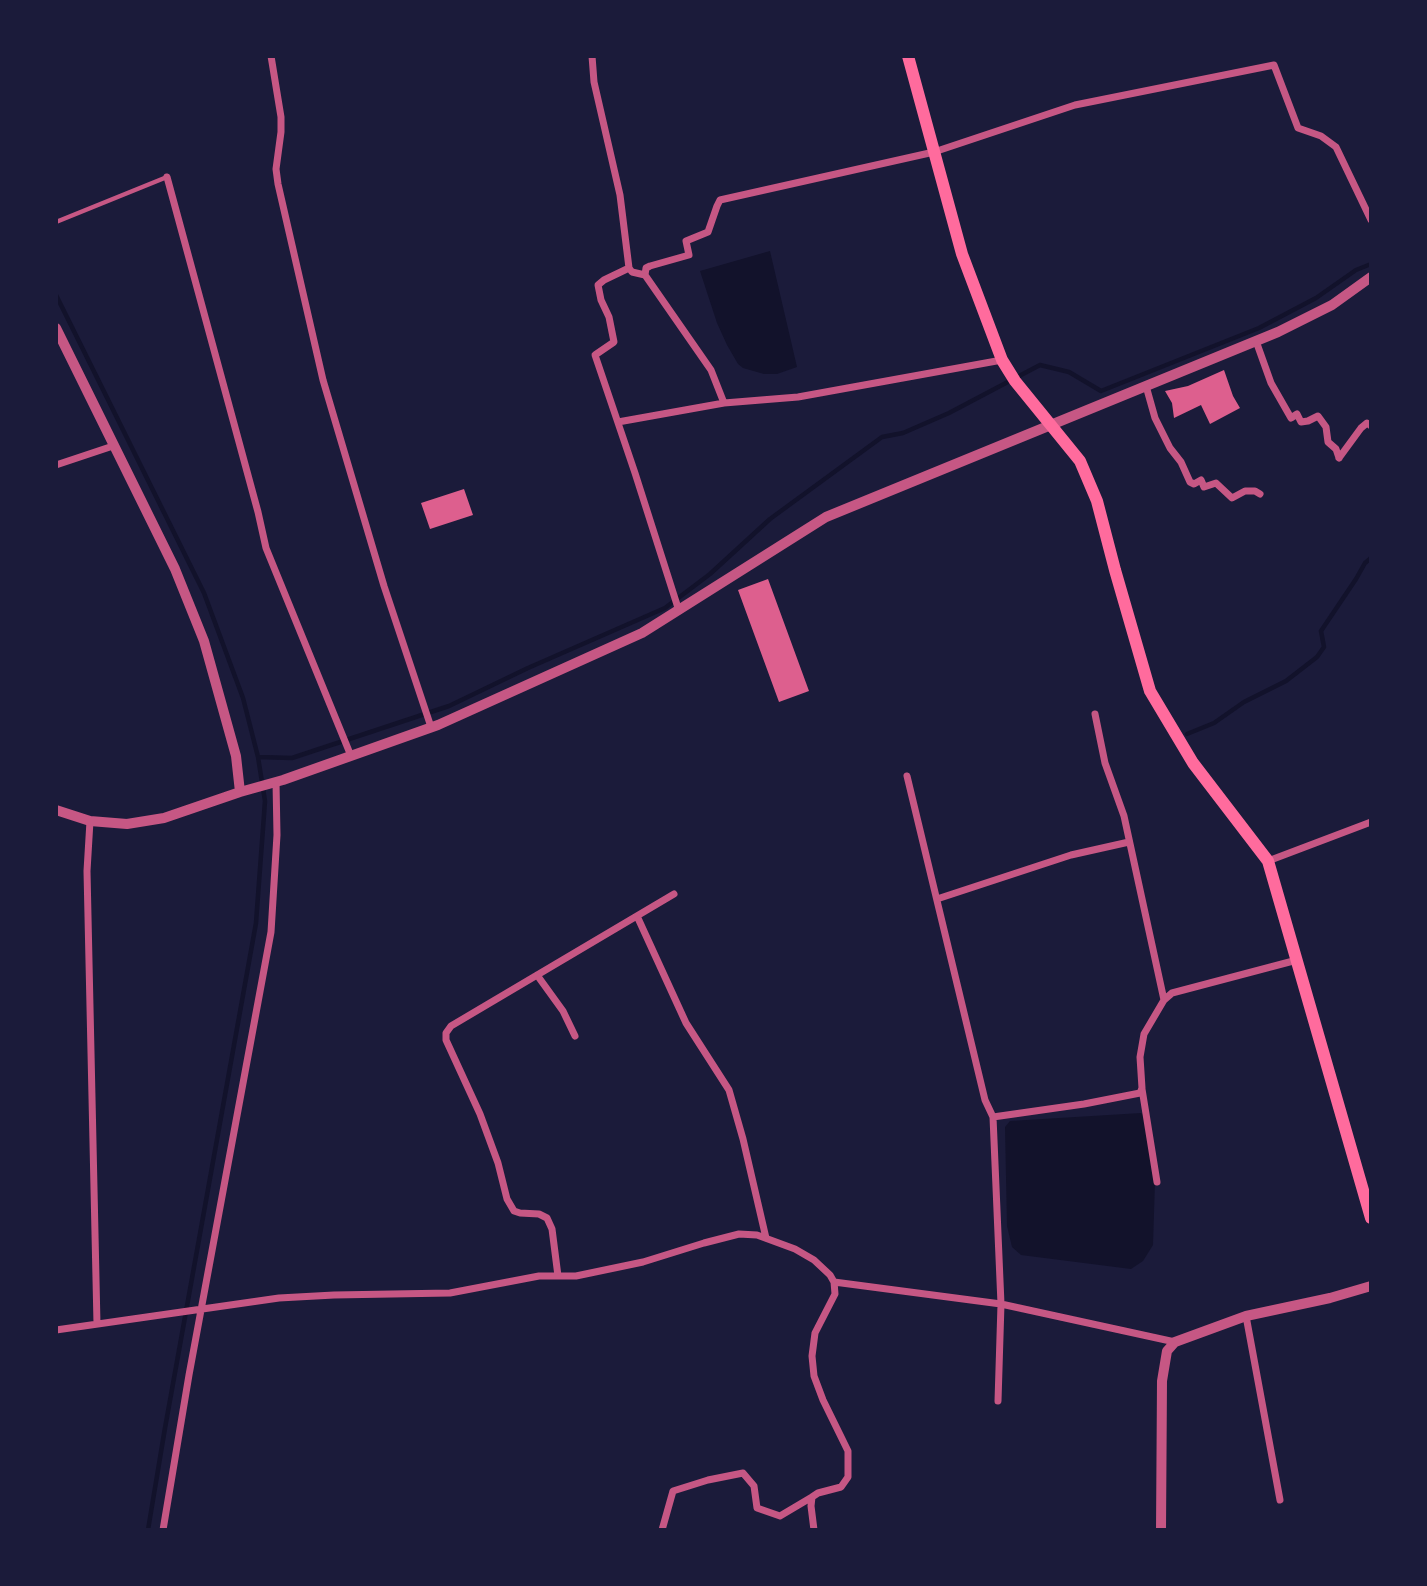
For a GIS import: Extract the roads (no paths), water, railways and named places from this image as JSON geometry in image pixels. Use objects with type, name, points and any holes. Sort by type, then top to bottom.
[{"type":"main road","points":[[908,56],[962,254],[1002,360],[1012,377],[1080,461],[1097,501],[1150,691],[1193,763],[1268,861],[1371,1218]]},
{"type":"street","points":[[271,56],[281,117],[276,169],[278,184],[323,380],[384,586],[431,727]]},
{"type":"street","points":[[592,56],[594,82],[620,195],[629,268],[632,272],[645,275],[711,370],[724,403]]},
{"type":"street","points":[[645,275],[649,266],[689,255],[686,241],[708,232],[720,200],[934,152],[1075,105],[1274,65],[1298,128],[1321,136],[1336,147],[1371,220]]},
{"type":"street","points":[[167,177],[266,548],[351,756]]},
{"type":"street","points":[[629,268],[598,285],[614,342],[595,355],[679,611]]},
{"type":"street","points":[[56,810],[90,821],[127,824],[164,818],[431,727],[642,633],[826,517],[1278,332],[1332,305],[1371,278]]},
{"type":"street","points":[[56,328],[175,569],[204,641],[236,756],[241,791]]},
{"type":"street","points":[[1256,341],[1271,383],[1291,418],[1297,414],[1301,422],[1318,416],[1326,428],[1328,442],[1336,449],[1339,458],[1362,428],[1367,423],[1371,426]]},
{"type":"street","points":[[618,422],[724,403],[798,397],[1002,360]]},
{"type":"street","points":[[1146,386],[1155,418],[1190,482],[1194,484],[1201,480],[1204,487],[1216,483],[1231,498],[1245,491],[1260,494]]},
{"type":"street","points":[[56,465],[113,446]]},
{"type":"street","points":[[1095,714],[1105,763],[1124,816],[1164,1000]]},
{"type":"street","points":[[907,776],[985,1100],[993,1117],[1001,1304],[998,1401]]},
{"type":"street","points":[[163,1530],[200,1309],[271,932],[276,847],[273,783]]},
{"type":"street","points":[[90,821],[87,870],[97,1324]]},
{"type":"street","points":[[1268,861],[1371,822]]},
{"type":"street","points":[[937,899],[1071,855],[1129,842]]},
{"type":"street","points":[[558,1276],[552,1229],[547,1218],[539,1214],[520,1213],[514,1210],[507,1199],[498,1163],[480,1114],[446,1040],[446,1033],[451,1026],[674,894]]},
{"type":"street","points":[[637,916],[686,1023],[729,1090],[766,1238]]},
{"type":"street","points":[[1157,1182],[1140,1058],[1144,1034],[1164,1000],[1171,992],[1297,960]]},
{"type":"street","points":[[537,975],[563,1011],[575,1036]]},
{"type":"street","points":[[993,1117],[1084,1104],[1140,1093],[1142,1088]]},
{"type":"street","points":[[56,1330],[279,1298],[450,1293],[539,1276],[576,1276],[610,1270],[739,1234],[757,1235],[795,1249],[814,1260],[834,1282],[835,1294],[815,1332],[812,1356],[814,1376],[823,1400],[848,1451],[848,1477],[841,1487],[818,1493],[779,1516],[757,1508],[754,1486],[743,1474],[708,1480],[673,1491],[662,1530]]},
{"type":"street","points":[[834,1282],[1001,1304],[1175,1342]]},
{"type":"street","points":[[1161,1530],[1163,1381],[1167,1351],[1175,1342],[1246,1316],[1330,1298],[1371,1286]]},
{"type":"street","points":[[1246,1316],[1280,1500]]},
{"type":"street","points":[[812,1497],[814,1530]]},
{"type":"lane","points":[[56,222],[167,177]]},
{"type":"waterway","points":[[258,757],[292,758],[449,706],[665,608],[710,574],[770,519],[882,437],[903,433],[949,413],[1040,365],[1069,372],[1101,391],[1259,328],[1316,298],[1356,270],[1371,264]]},
{"type":"waterway","points":[[56,295],[204,593],[243,698],[258,757],[265,801],[256,923],[148,1530]]},
{"type":"waterway","points":[[1187,734],[1214,723],[1244,702],[1286,681],[1317,657],[1324,647],[1321,631],[1365,563],[1371,558]]}]
